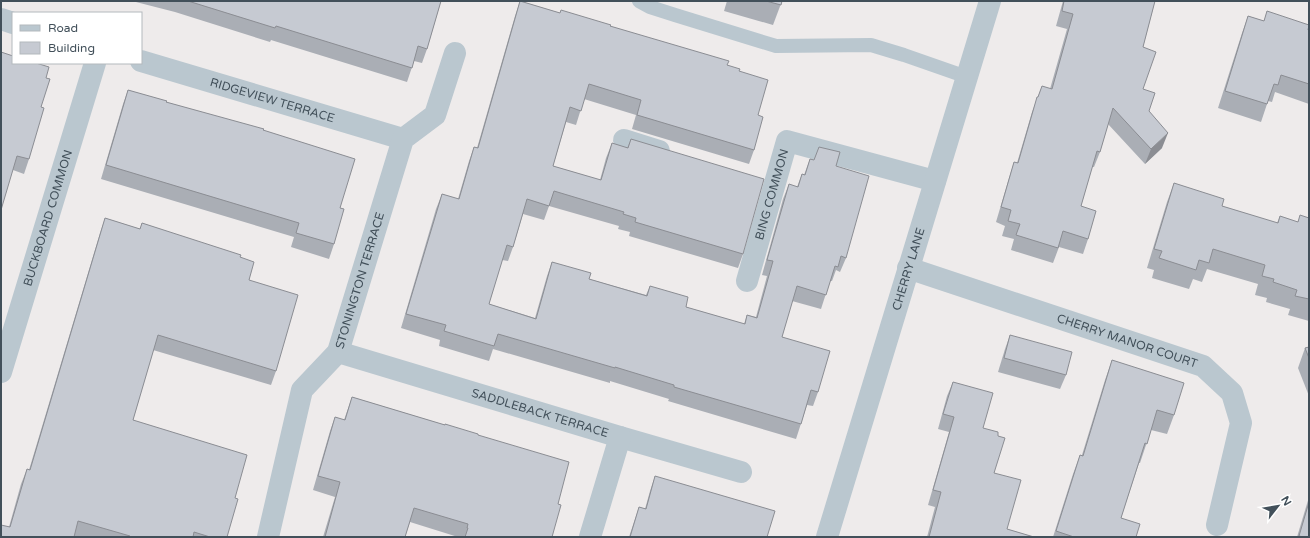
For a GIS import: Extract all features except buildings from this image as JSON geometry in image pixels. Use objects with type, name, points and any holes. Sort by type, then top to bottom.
[{"type":"street","name":"CHERRY LANE","points":[[827,537],[990,1]]},
{"type":"street","points":[[1,19],[12,23]]},
{"type":"street","points":[[403,138],[435,115],[455,53]]},
{"type":"street","name":"RIDGEVIEW TERRACE","points":[[142,61],[403,138]]},
{"type":"street","name":"BUCKBOARD COMMON","points":[[1,372],[95,64]]},
{"type":"street","name":"STONINGTON TERRACE","points":[[268,537],[302,390],[338,352],[403,138]]},
{"type":"street","points":[[624,140],[677,156]]},
{"type":"street","name":"BING COMMON","points":[[747,281],[787,141],[935,181]]},
{"type":"street","points":[[752,178],[775,185]]},
{"type":"street","name":"CHERRY MANOR COURT","points":[[908,268],[1203,366],[1232,393],[1241,423],[1217,525]]},
{"type":"street","name":"SADDLEBACK TERRACE","points":[[338,352],[742,472]]},
{"type":"street","points":[[590,537],[620,437]]},
{"type":"lane","points":[[647,3],[776,46],[871,45],[967,77]]}]
